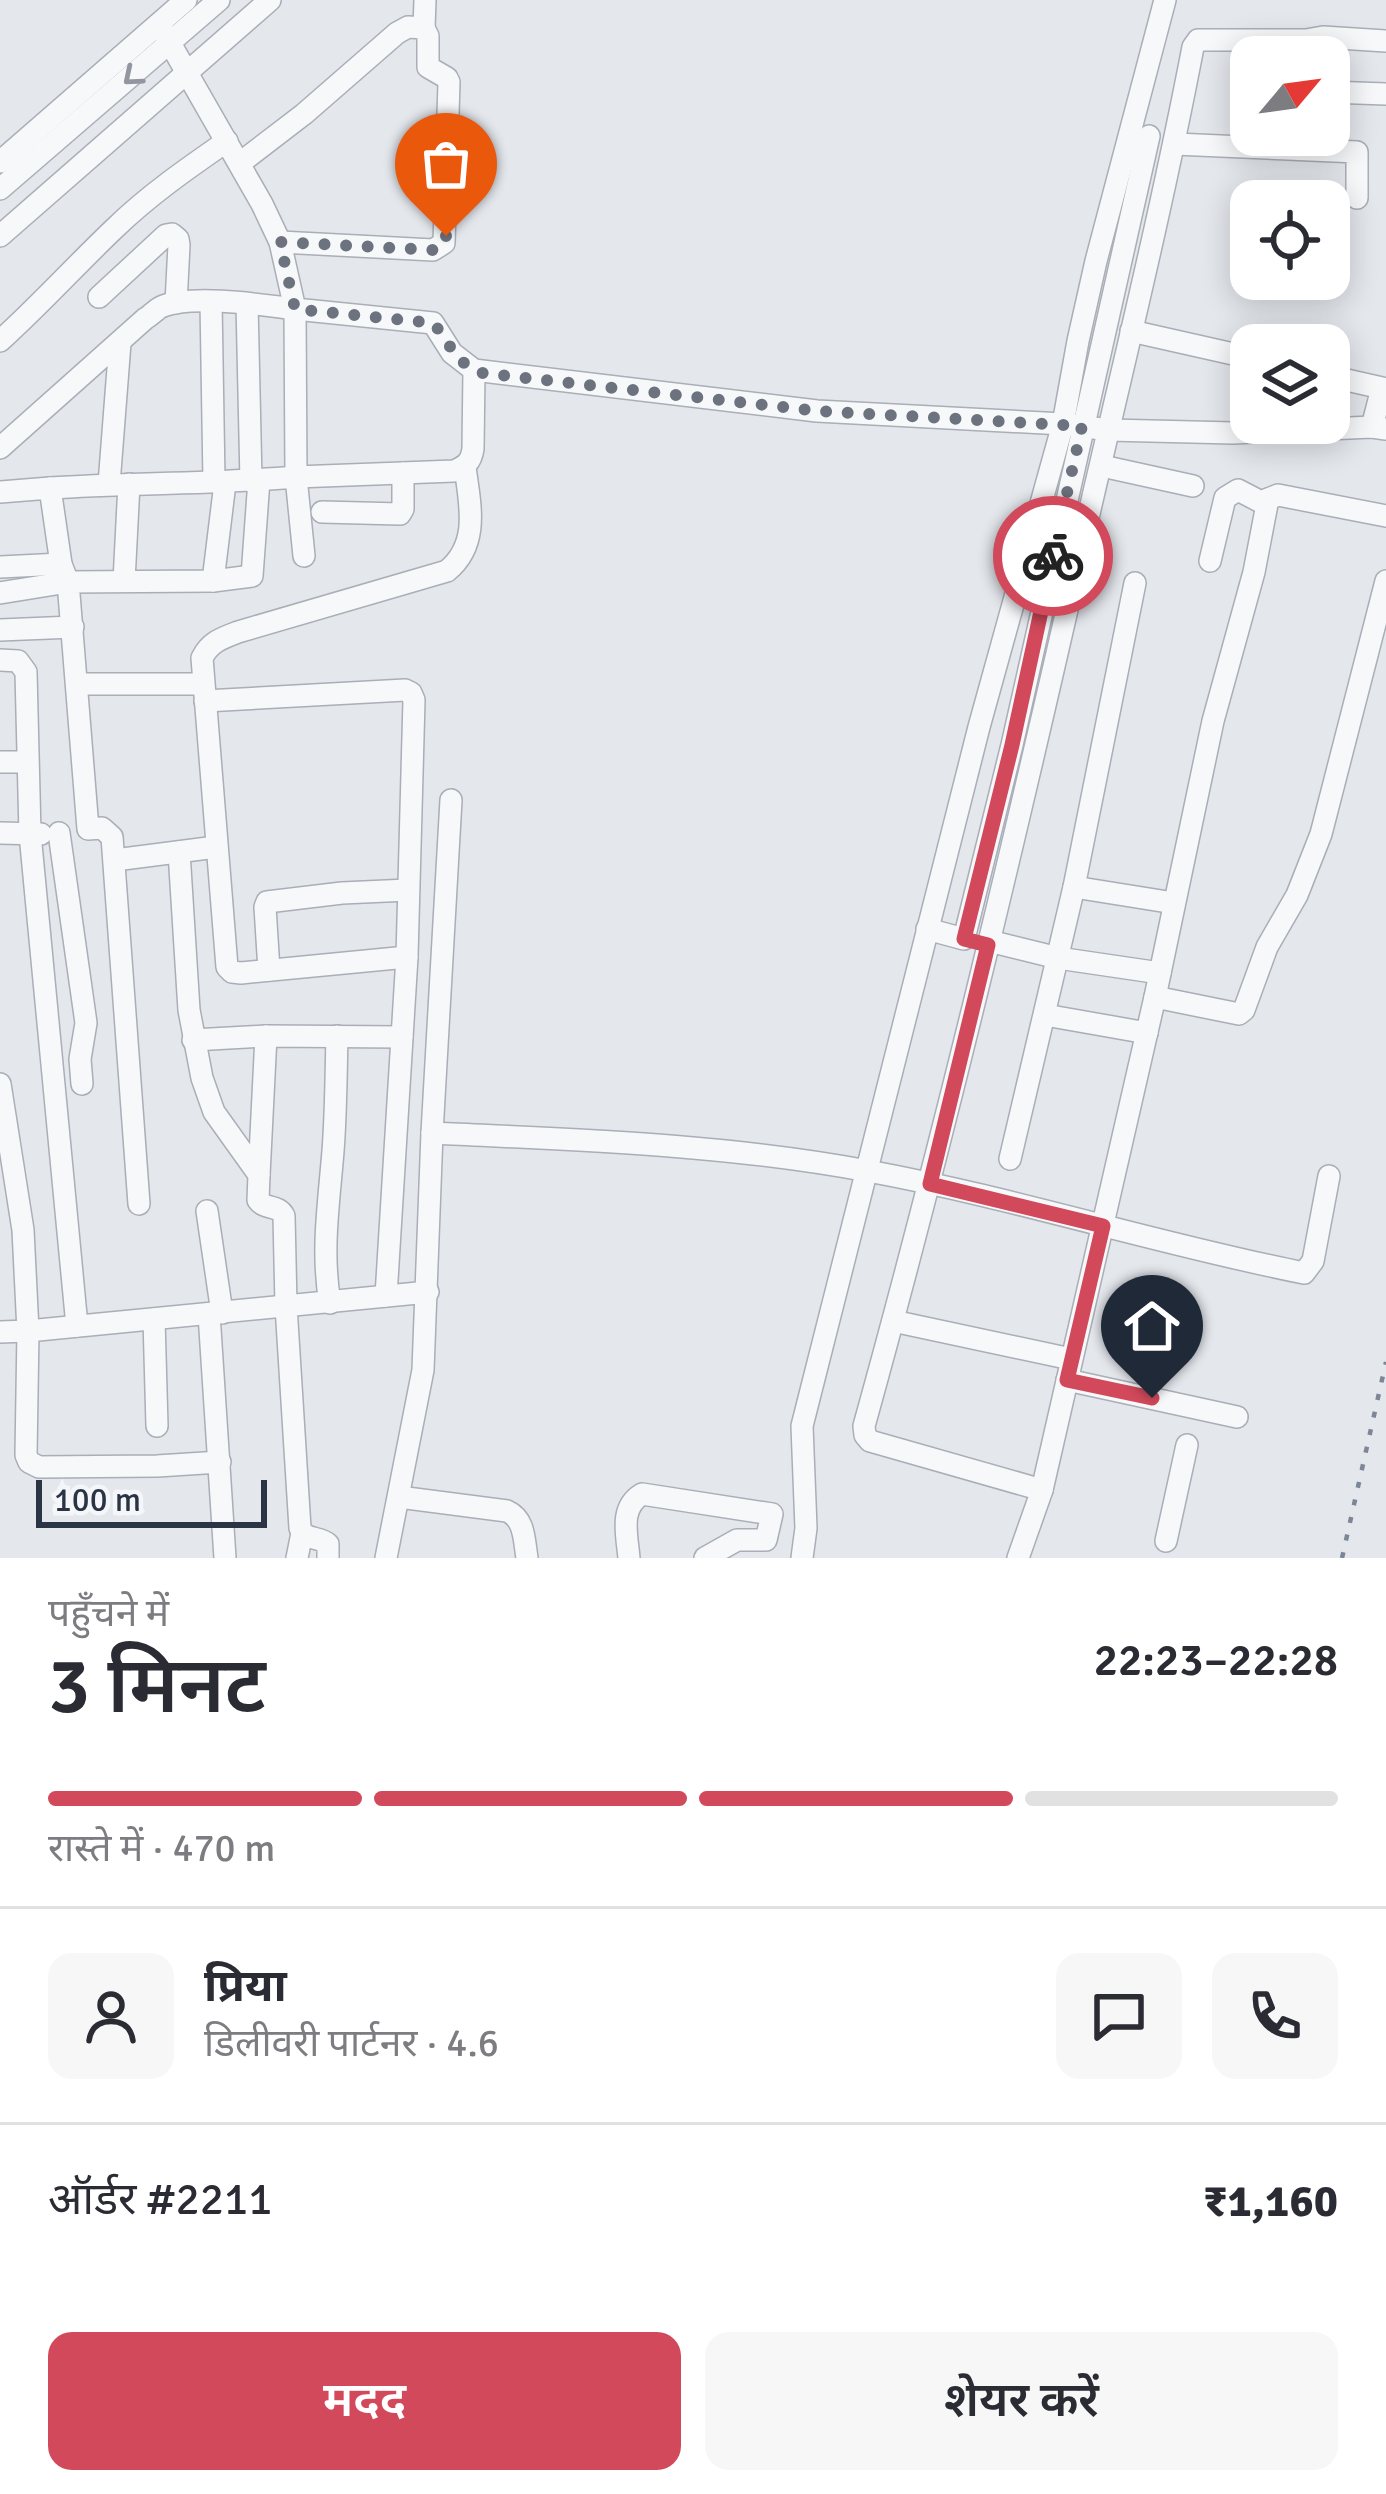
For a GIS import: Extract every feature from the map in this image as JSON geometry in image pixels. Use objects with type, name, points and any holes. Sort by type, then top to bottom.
[{"type":"street","points":[[0,189],[165,34],[186,0]]},
{"type":"street","points":[[0,162],[165,34],[219,0]]},
{"type":"street","points":[[0,236],[270,0]]},
{"type":"street","points":[[280,242],[433,250],[445,243],[449,82],[428,67],[425,0]]},
{"type":"street","points":[[964,939],[1012,745],[1072,425],[1078,341],[1165,0]]},
{"type":"street","points":[[240,163],[397,33],[408,27],[424,28]]},
{"type":"street","points":[[165,34],[280,242],[295,309],[296,477],[304,556]]},
{"type":"street","points":[[1042,1490],[870,1441],[864,1426],[930,1184],[1102,466],[1193,47],[1198,40],[1386,41]]},
{"type":"street","points":[[1350,93],[1386,94]]},
{"type":"street","points":[[802,1558],[806,1528],[802,1426],[984,706],[1072,425],[1148,136]]},
{"type":"street","points":[[0,341],[117,226],[227,141]]},
{"type":"street","points":[[1174,144],[1357,152],[1357,198]]},
{"type":"street","points":[[99,297],[172,234],[179,245],[176,303]]},
{"type":"street","points":[[211,302],[220,482],[213,581]]},
{"type":"street","points":[[0,448],[161,307],[176,303],[248,304],[433,323],[452,353],[474,370],[818,411],[1109,430],[1233,434],[1379,428],[1384,380],[1350,378]]},
{"type":"street","points":[[0,567],[124,581],[252,576],[255,480],[248,304]]},
{"type":"street","points":[[1131,331],[1230,353]]},
{"type":"street","points":[[120,343],[124,581]]},
{"type":"street","points":[[0,492],[454,470],[465,467],[473,448],[474,370]]},
{"type":"street","points":[[1102,466],[1193,486]]},
{"type":"street","points":[[407,957],[241,973],[227,967],[202,658],[220,638],[447,572],[459,561],[472,519],[465,467]]},
{"type":"street","points":[[322,512],[400,514],[403,472]]},
{"type":"street","points":[[50,488],[73,627],[88,830]]},
{"type":"street","points":[[1210,561],[1225,498],[1238,490],[1261,502],[1278,495],[1386,516]]},
{"type":"street","points":[[1018,1558],[1042,1490],[1213,721],[1254,572],[1268,499]]},
{"type":"street","points":[[0,593],[65,573]]},
{"type":"street","points":[[1155,997],[1242,1012],[1321,834],[1380,633],[1386,580]]},
{"type":"street","points":[[1010,1159],[1074,887],[1135,583]]},
{"type":"street","points":[[0,630],[73,627]]},
{"type":"street","points":[[0,660],[18,661],[26,671],[31,834],[77,1326]]},
{"type":"street","points":[[77,684],[204,693],[411,693],[407,957],[386,1296]]},
{"type":"street","points":[[0,713],[26,715]]},
{"type":"street","points":[[0,761],[27,762]]},
{"type":"street","points":[[388,1558],[423,1370],[451,800]]},
{"type":"street","points":[[0,833],[102,828],[112,837],[139,1204]]},
{"type":"street","points":[[59,833],[86,1023],[80,1059],[82,1084]]},
{"type":"street","points":[[115,860],[216,847]]},
{"type":"street","points":[[179,852],[193,1040],[202,1078],[214,1112],[259,1175]]},
{"type":"street","points":[[1074,887],[1174,903]]},
{"type":"street","points":[[268,970],[267,902],[408,890]]},
{"type":"street","points":[[927,929],[1058,958],[1160,973]]},
{"type":"street","points":[[1045,1015],[1147,1033]]},
{"type":"street","points":[[266,1036],[257,1200],[284,1216],[302,1533],[297,1558]]},
{"type":"street","points":[[330,1303],[325,1229],[337,1036]]},
{"type":"street","points":[[193,1040],[402,1036]]},
{"type":"street","points":[[0,1084],[22,1231],[28,1331],[26,1455],[33,1466],[220,1462]]},
{"type":"street","points":[[432,1133],[722,1149],[867,1171],[1304,1273],[1313,1261],[1329,1176]]},
{"type":"street","points":[[207,1211],[225,1558]]},
{"type":"street","points":[[0,1332],[428,1292]]},
{"type":"street","points":[[154,1319],[157,1426]]},
{"type":"street","points":[[893,1322],[1237,1417]]},
{"type":"street","points":[[1162,1533],[1183,1441]]},
{"type":"street","points":[[629,1558],[627,1509],[642,1494],[772,1514],[766,1540],[737,1540],[706,1558]]},
{"type":"street","points":[[399,1497],[516,1515],[527,1558]]},
{"type":"street","points":[[302,1533],[328,1544],[328,1558]]},
{"type":"railway","points":[[1342,1558],[1386,1362]]},
{"type":"way so far","points":[[446,236],[445,243],[433,250],[280,242],[295,309],[433,323],[452,353],[482,373],[818,411],[1082,426],[1053,556]]},
{"type":"route","points":[[1053,556],[964,939],[988,945],[930,1184],[1103,1226],[1067,1380],[1152,1398]]}]
